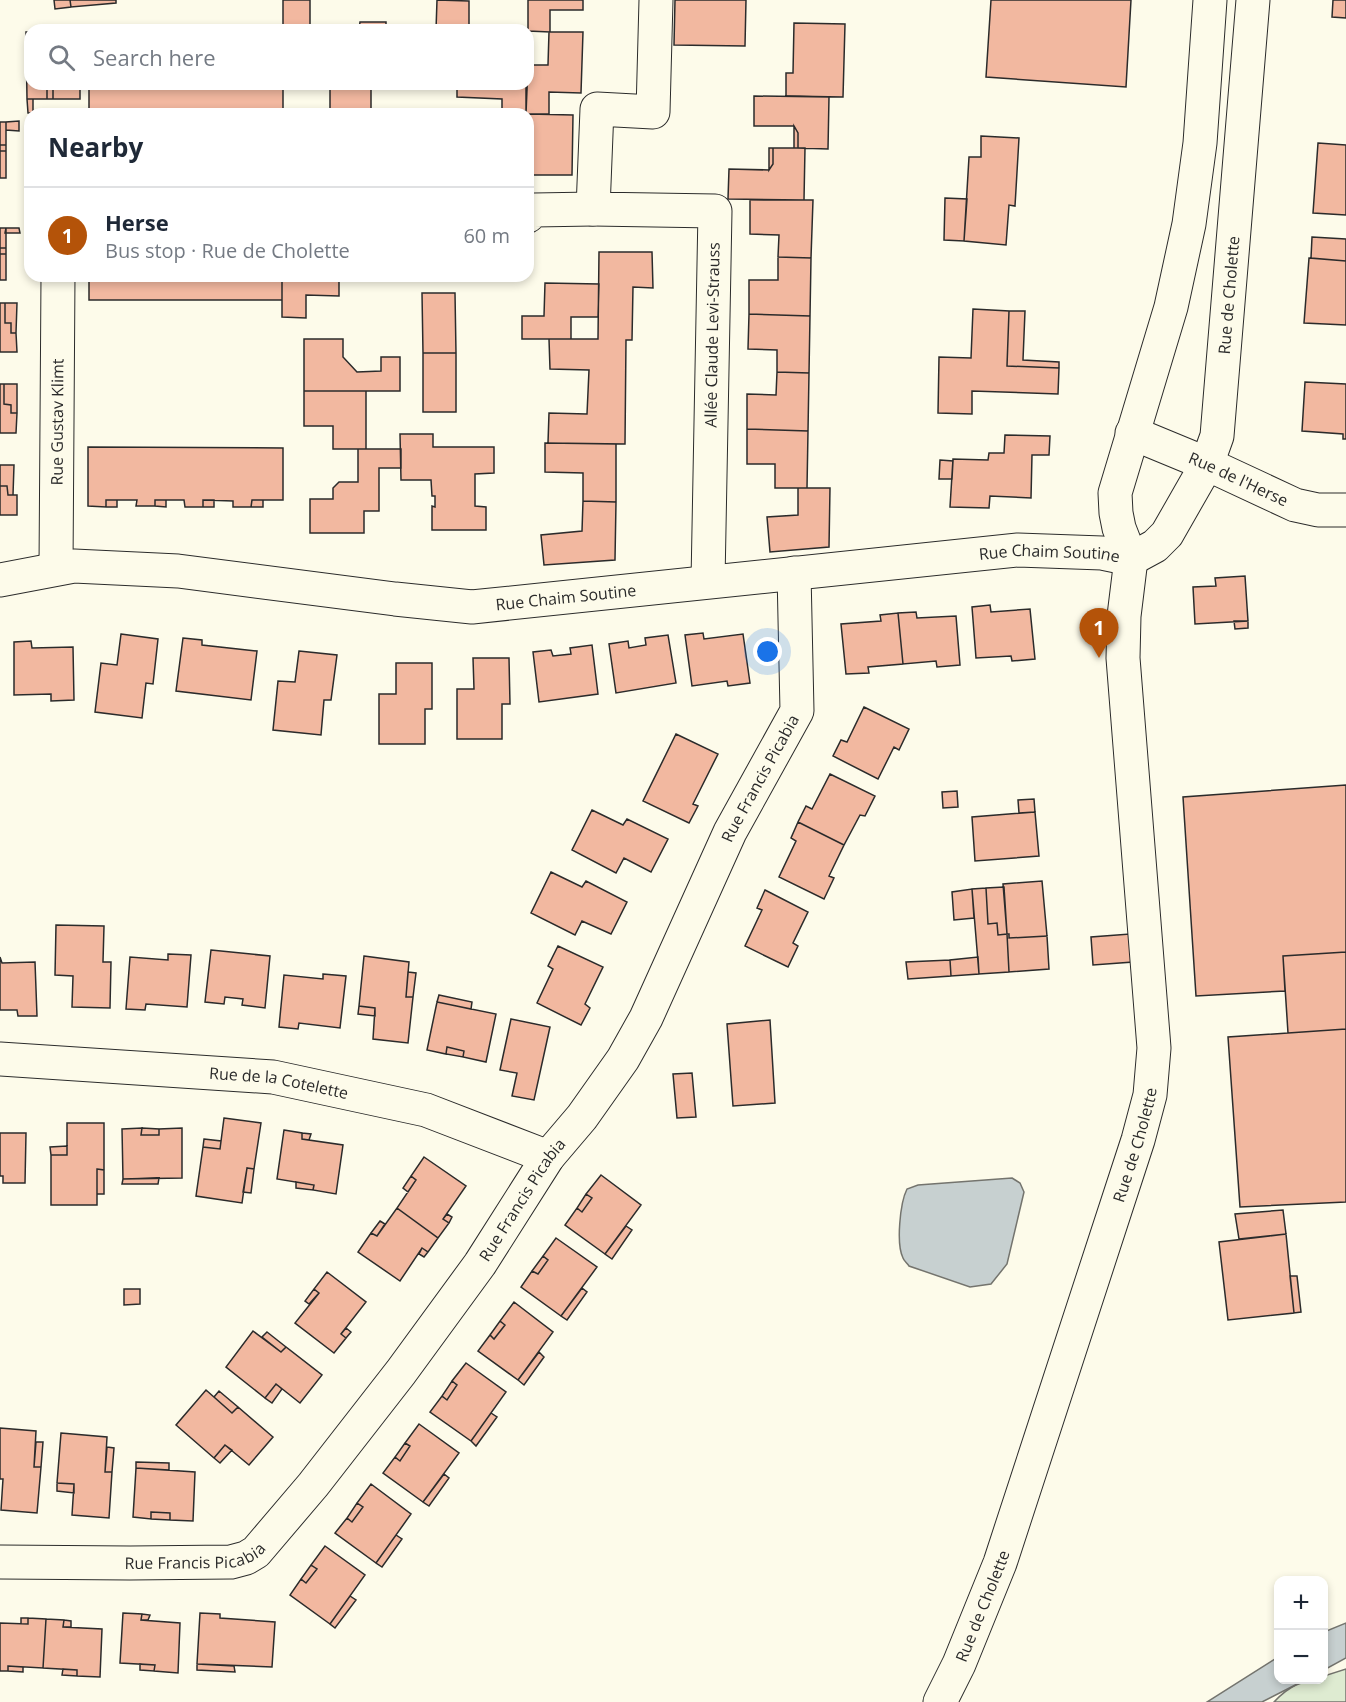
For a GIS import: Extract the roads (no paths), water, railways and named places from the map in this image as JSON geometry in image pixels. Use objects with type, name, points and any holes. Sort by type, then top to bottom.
[{"type":"street","points":[[593,209],[597,109],[653,112],[656,0]]},
{"type":"street","name":"Rue de Cholette","points":[[940,1702],[959,1664],[1000,1563],[1138,1140],[1150,1095],[1154,1048],[1124,658],[1124,616],[1131,559],[1119,528],[1115,493],[1171,307],[1189,224],[1200,143],[1210,0]]},
{"type":"street","name":"Rue de Cholette","points":[[1131,559],[1155,546],[1167,534],[1207,464],[1217,436],[1253,0]]},
{"type":"street","name":"Allée Claude Levi-Strauss","points":[[534,210],[715,211],[708,581]]},
{"type":"street","name":"Rue Gustav Klimt","points":[[56,568],[58,282]]},
{"type":"street","name":"Rue de l'Herse","points":[[1132,433],[1207,464],[1295,505],[1318,510],[1346,510]]},
{"type":"street","name":"Rue Chaim Soutine","points":[[0,580],[74,566],[178,571],[472,607],[1018,550],[1102,553],[1131,559]]},
{"type":"street","name":"Rue Francis Picabia","points":[[0,1562],[231,1562],[246,1558],[256,1552],[313,1485],[401,1372],[480,1264],[548,1157],[582,1117],[622,1059],[645,1018],[730,832],[796,711],[794,573]]},
{"type":"street","name":"Rue de la Cotelette","points":[[0,1059],[273,1077],[426,1110],[548,1157]]},
{"type":"place","name":"Herse","points":[[1099,658]]}]
